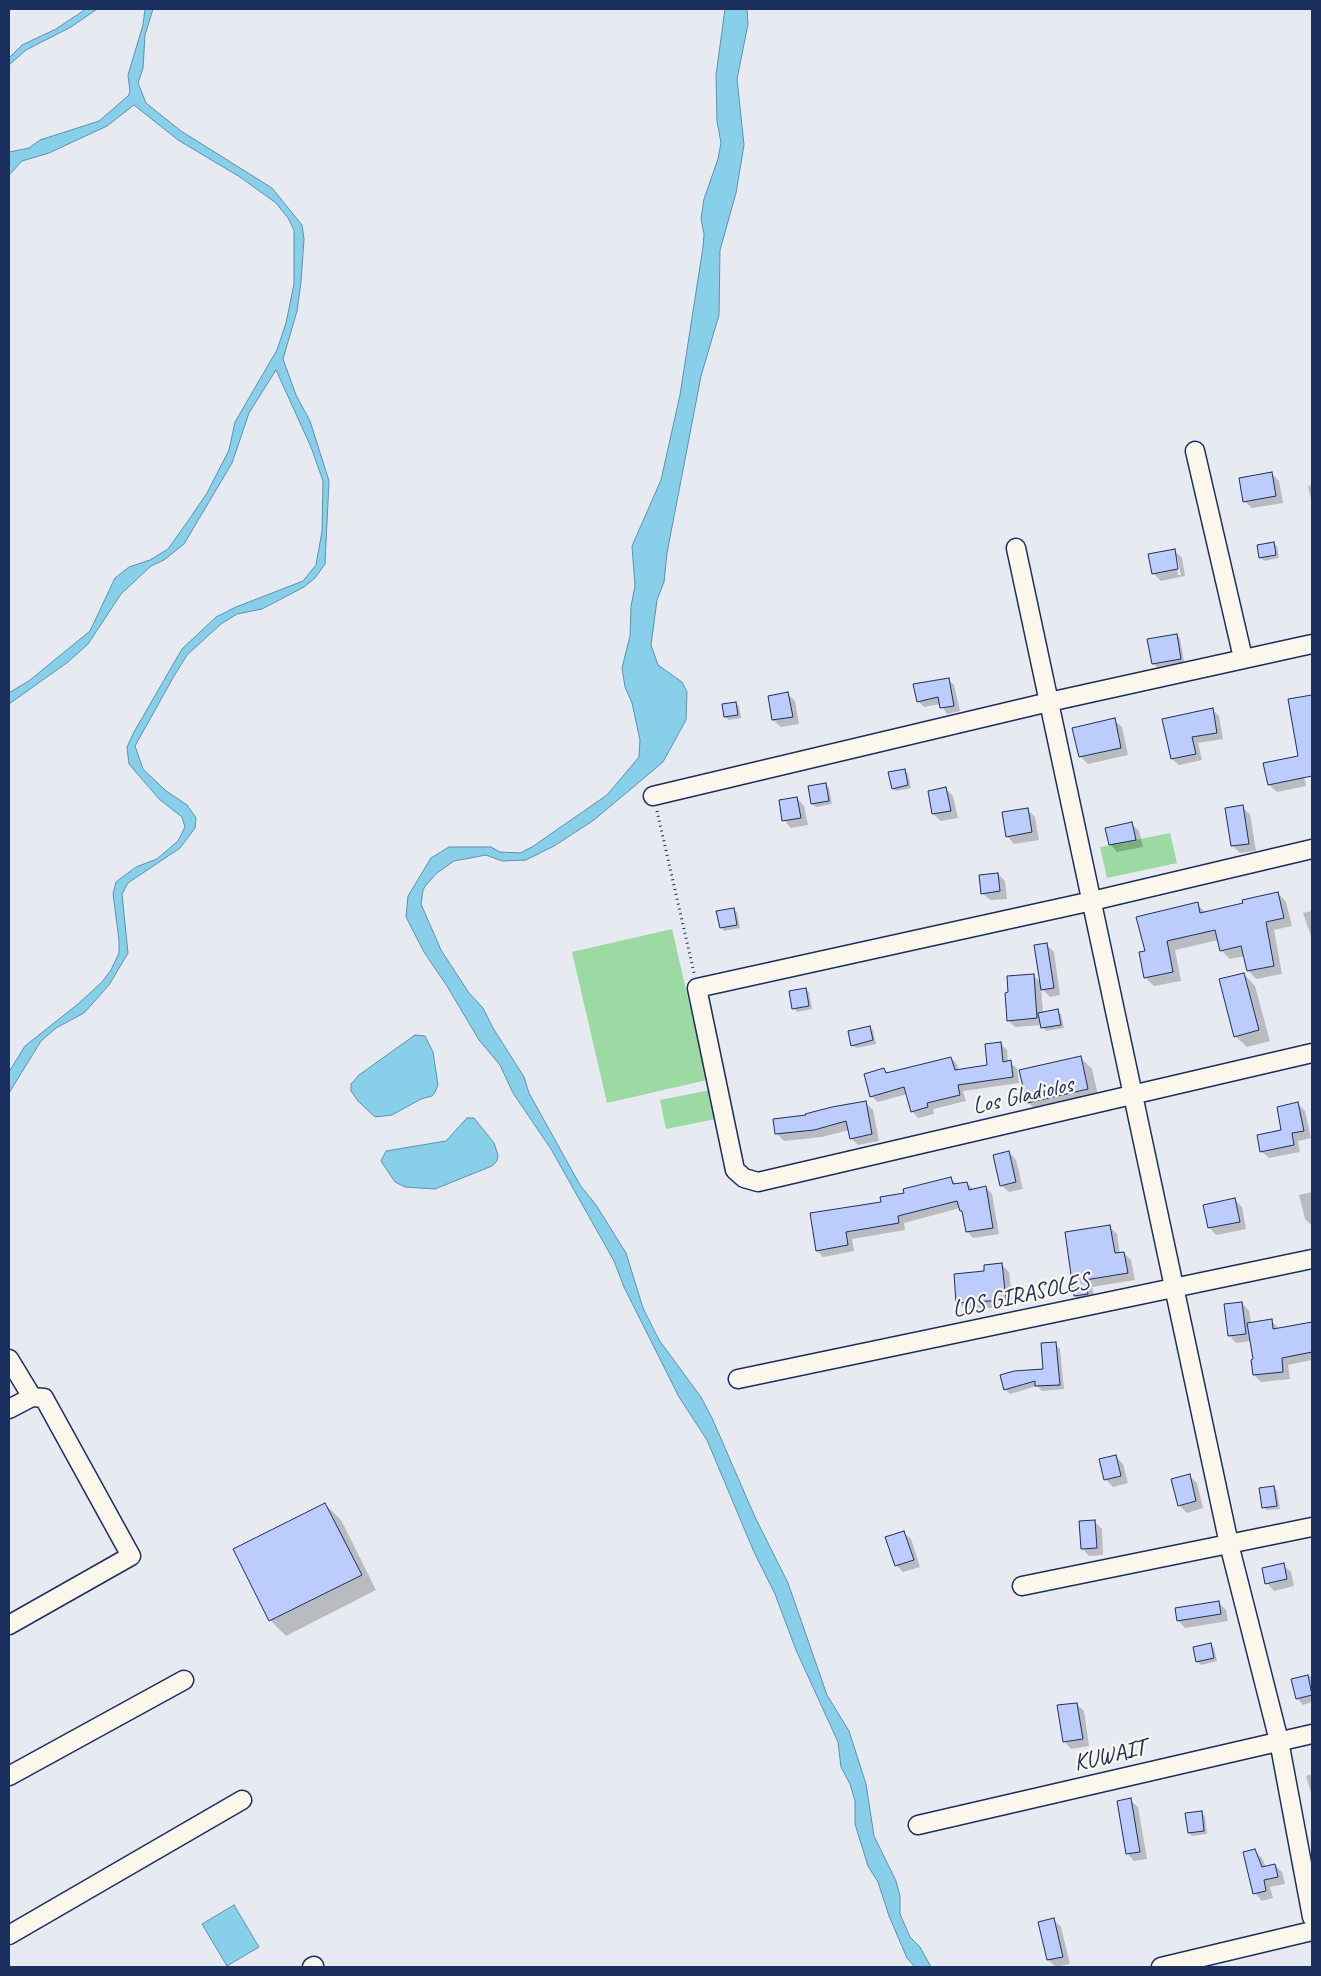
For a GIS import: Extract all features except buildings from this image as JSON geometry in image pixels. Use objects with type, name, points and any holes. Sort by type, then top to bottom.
[{"type":"street","points":[[1195,451],[1243,658]]},
{"type":"street","points":[[1016,548],[1229,1544],[1279,1741],[1312,1917]]},
{"type":"street","points":[[654,796],[1049,702],[1312,644]]},
{"type":"street","points":[[697,988],[1092,901],[1312,849]]},
{"type":"street","name":"Los Gladiolos","points":[[697,988],[735,1170],[744,1178],[758,1182],[1312,1054]]},
{"type":"street","name":"LOS GIRASOLES","points":[[738,1379],[1312,1259]]},
{"type":"street","points":[[9,1358],[32,1397]]},
{"type":"street","points":[[9,1409],[32,1397],[44,1398],[131,1556],[9,1625]]},
{"type":"street","points":[[1022,1586],[1312,1527]]},
{"type":"street","points":[[9,1776],[184,1680]]},
{"type":"street","name":"KUWAIT","points":[[918,1825],[1312,1734]]},
{"type":"street","points":[[9,1935],[242,1800]]},
{"type":"street","points":[[1161,1967],[1312,1931]]},
{"type":"path","points":[[654,796],[697,988]]},
{"type":"green space","points":[[1170,833],[1177,863],[1107,878],[1100,847]]},
{"type":"green space","points":[[672,929],[707,1080],[607,1103],[572,952]]},
{"type":"green space","points":[[710,1090],[716,1119],[666,1129],[660,1100]]},
{"type":"water","points":[[86,9],[97,9],[71,27],[26,50],[9,65],[9,58],[22,45],[56,29]]},
{"type":"water","points":[[145,9],[153,9],[145,35],[143,68],[138,83],[146,103],[181,131],[272,188],[302,225],[304,239],[297,311],[283,359],[296,395],[310,421],[329,481],[325,564],[315,578],[304,587],[262,609],[237,614],[221,624],[187,655],[174,676],[135,746],[143,769],[165,790],[187,805],[196,818],[195,828],[180,848],[128,883],[122,894],[128,953],[109,985],[84,1013],[56,1028],[41,1041],[9,1093],[9,1072],[25,1046],[78,1004],[102,982],[111,970],[119,953],[113,894],[116,882],[136,867],[157,859],[178,841],[185,827],[182,817],[159,799],[129,764],[127,747],[134,732],[182,649],[216,617],[236,607],[303,581],[316,565],[322,531],[323,481],[311,447],[276,370],[249,413],[232,463],[184,544],[164,560],[151,566],[121,594],[88,644],[68,662],[9,704],[9,693],[30,680],[90,631],[115,578],[129,567],[150,560],[168,549],[207,493],[229,450],[235,422],[277,350],[286,323],[294,284],[294,230],[288,218],[276,203],[240,177],[178,140],[134,105],[107,126],[49,153],[22,161],[9,175],[9,152],[29,148],[40,140],[99,121],[128,96],[130,92],[128,75],[143,25]]},
{"type":"water","points":[[725,9],[747,9],[748,24],[737,79],[744,145],[736,193],[720,250],[719,315],[701,376],[667,553],[664,582],[657,600],[651,645],[658,665],[682,682],[687,692],[686,720],[663,762],[594,820],[554,846],[526,860],[502,861],[486,855],[454,861],[437,873],[426,885],[423,890],[421,904],[441,950],[469,993],[483,1008],[493,1028],[524,1077],[529,1093],[580,1185],[596,1205],[626,1253],[643,1308],[659,1340],[701,1397],[712,1418],[755,1517],[788,1583],[827,1695],[849,1731],[866,1784],[874,1836],[896,1881],[900,1896],[900,1914],[910,1937],[920,1947],[931,1967],[915,1967],[907,1958],[889,1916],[878,1882],[868,1866],[855,1824],[855,1801],[850,1784],[841,1767],[838,1742],[796,1650],[775,1594],[754,1552],[707,1440],[679,1397],[624,1287],[614,1261],[551,1149],[513,1093],[500,1065],[479,1040],[424,952],[406,917],[408,896],[431,858],[449,847],[491,847],[500,852],[520,853],[532,847],[607,795],[639,757],[640,740],[632,703],[625,687],[622,668],[630,636],[631,606],[635,586],[632,546],[661,480],[680,395],[703,247],[704,234],[701,219],[704,199],[718,159],[721,143],[717,121],[716,75]]},
{"type":"water","points":[[415,1035],[425,1036],[433,1052],[438,1085],[435,1092],[432,1096],[421,1099],[392,1115],[375,1117],[358,1101],[351,1091],[351,1084],[359,1075]]},
{"type":"water","points":[[467,1118],[474,1118],[494,1143],[498,1155],[497,1161],[492,1166],[435,1189],[405,1187],[395,1182],[381,1161],[386,1151],[446,1141]]},
{"type":"water","points":[[234,1905],[259,1947],[227,1966],[202,1924]]}]
